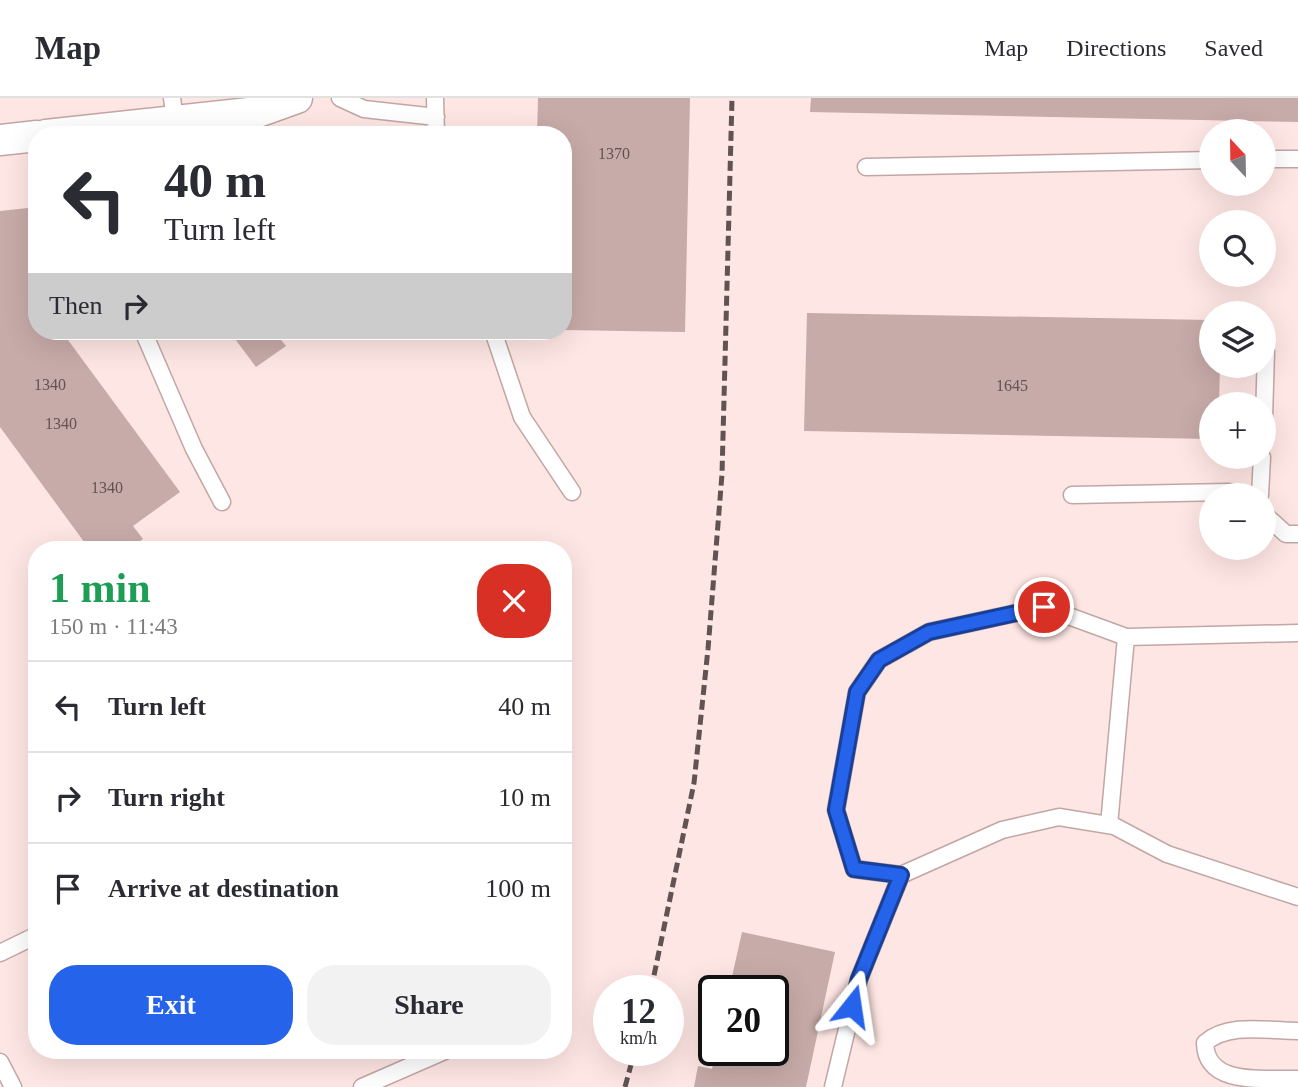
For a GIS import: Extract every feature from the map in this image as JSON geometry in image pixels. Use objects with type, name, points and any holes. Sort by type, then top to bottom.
[{"type":"street","points":[[129,126],[175,118],[258,112],[297,98]]},
{"type":"street","points":[[0,140],[28,137]]},
{"type":"lane","points":[[340,98],[365,109],[436,117]]},
{"type":"lane","points":[[435,98],[436,126]]},
{"type":"lane","points":[[1276,159],[1298,159]]},
{"type":"lane","points":[[866,167],[1199,160]]},
{"type":"lane","points":[[147,340],[194,449],[222,502]]},
{"type":"lane","points":[[496,340],[522,418],[572,492]]},
{"type":"lane","points":[[1072,495],[1199,493]]},
{"type":"lane","points":[[1276,525],[1286,534],[1298,534]]},
{"type":"lane","points":[[1298,633],[1126,637],[1044,607],[929,632],[879,660],[857,692],[836,810],[854,869],[901,875],[1002,831],[1059,817],[1109,825],[1167,854],[1298,897]]},
{"type":"lane","points":[[1109,825],[1126,637]]},
{"type":"lane","points":[[833,1087],[859,979],[901,875]]},
{"type":"lane","points":[[0,953],[28,940]]},
{"type":"lane","points":[[1298,1031],[1231,1031],[1214,1035],[1205,1044],[1205,1057],[1214,1071],[1228,1078],[1298,1079]]},
{"type":"lane","points":[[362,1087],[426,1059]]},
{"type":"lane","points":[[0,1062],[13,1087]]},
{"type":"building","points":[[538,98],[690,98],[685,332],[572,330],[572,126],[537,126]]},
{"type":"building","points":[[811,98],[1298,98],[1298,122],[1276,122],[1276,119],[1199,120],[810,112]]},
{"type":"building","points":[[28,208],[28,340],[68,340],[180,492],[133,526],[143,539],[140,541],[83,541],[0,427],[0,211]]},
{"type":"building","points":[[807,313],[1199,320],[1199,378],[1220,378],[1219,392],[1199,392],[1199,439],[804,431]]},
{"type":"building","points":[[236,340],[281,340],[286,346],[256,367]]},
{"type":"building","points":[[742,932],[835,952],[806,1087],[694,1087],[698,1066],[712,1069],[713,1066],[789,1066],[789,975],[732,975]]},
{"type":"railway","points":[[654,975],[694,783],[708,649],[722,474],[732,98]]},
{"type":"railway","points":[[625,1087],[631,1066]]},
{"type":"route","points":[[852,1006],[859,979],[901,875],[854,869],[836,810],[857,692],[879,660],[929,632],[1044,607]]}]
